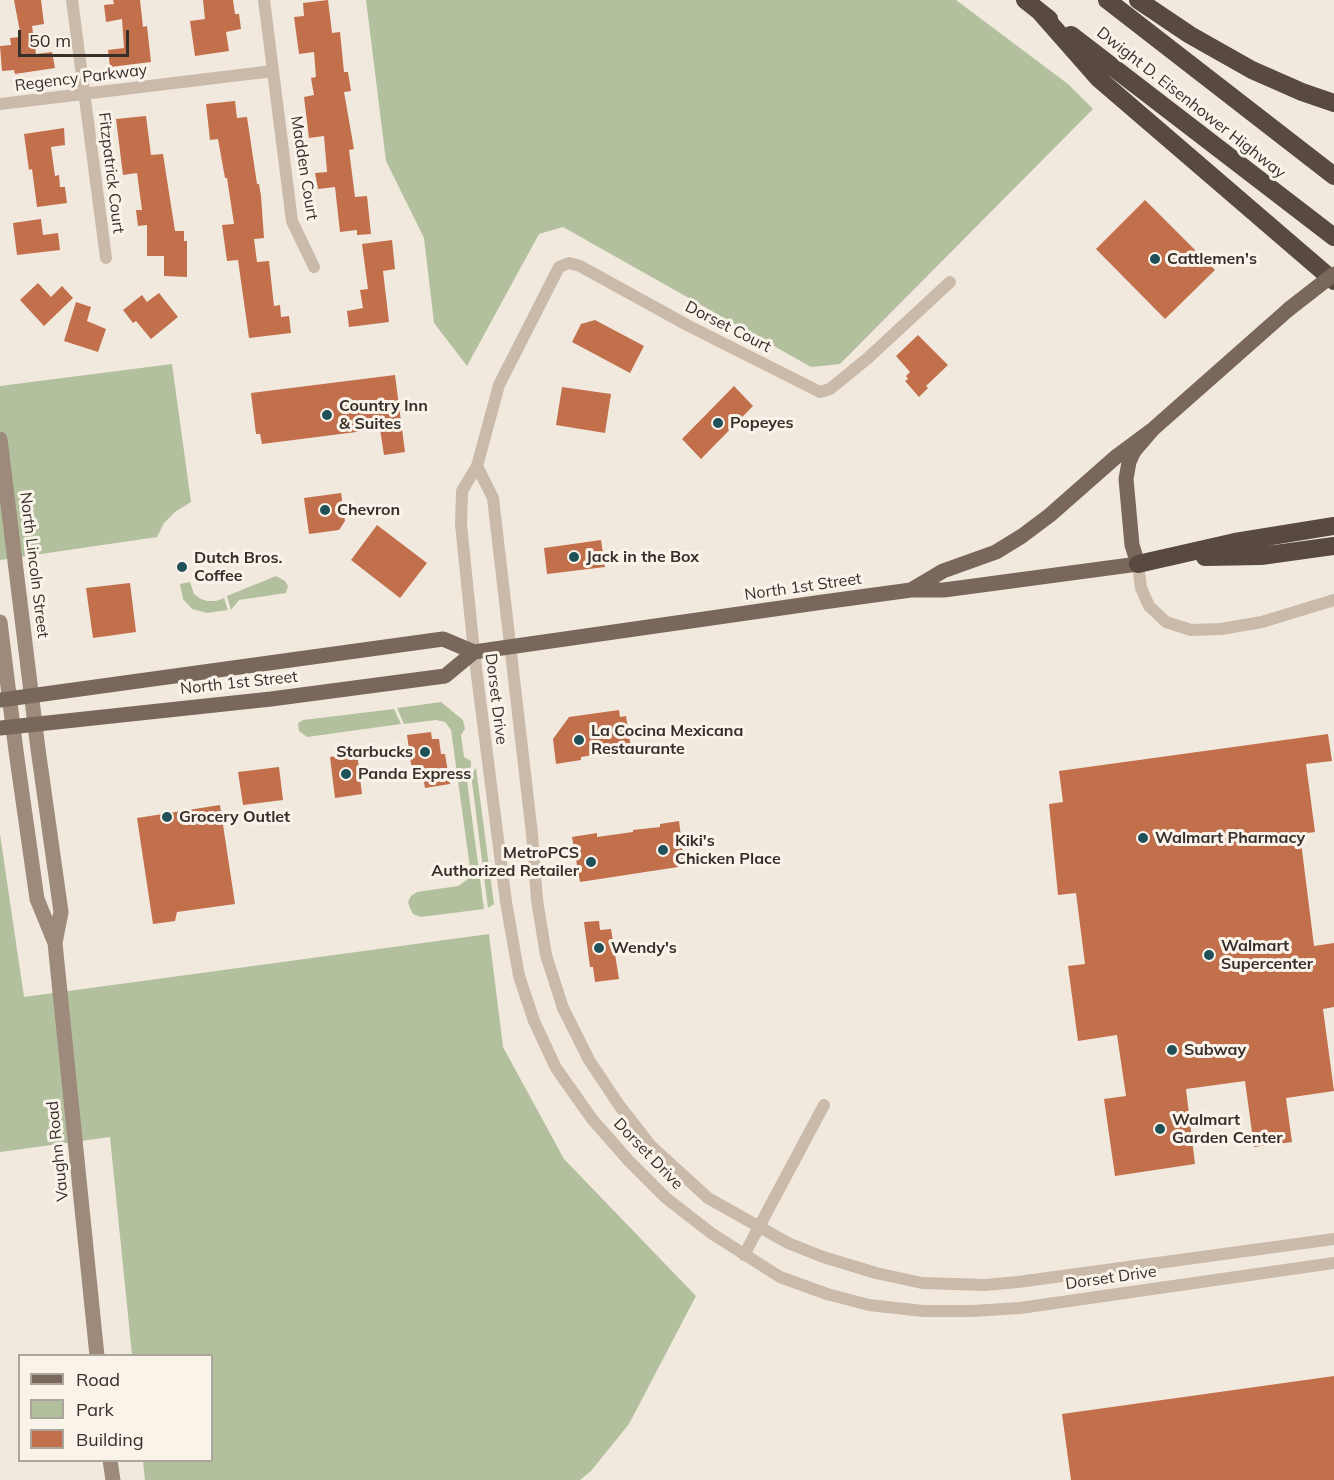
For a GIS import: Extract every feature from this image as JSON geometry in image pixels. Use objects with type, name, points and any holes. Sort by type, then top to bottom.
[{"type":"highway","name":"Dwight D. Eisenhower Highway","points":[[1025,0],[1334,237]]},
{"type":"highway","name":"Dwight D. Eisenhower Highway","points":[[1107,0],[1334,176]]},
{"type":"highway","points":[[1138,0],[1190,35],[1252,70],[1334,103]]},
{"type":"highway","points":[[1040,12],[1099,79],[1334,281]]},
{"type":"highway","points":[[1138,564],[1236,542],[1334,526]]},
{"type":"highway","points":[[1170,558],[1261,556],[1334,546]]},
{"type":"main road","points":[[911,590],[943,571],[996,552],[1023,536],[1117,456],[1152,430],[1289,309],[1334,274]]},
{"type":"main road","points":[[1138,564],[1132,545],[1126,479],[1134,451],[1152,430]]},
{"type":"main road","name":"North 1st Street","points":[[6,727],[272,699],[445,676],[474,652],[510,646],[911,590],[944,590],[1138,564]]},
{"type":"main road","name":"North 1st Street","points":[[5,699],[443,639],[474,652]]},
{"type":"street","name":"Fitzpatrick Court","points":[[72,0],[106,258]]},
{"type":"street","name":"Madden Court","points":[[264,0],[292,221],[314,267]]},
{"type":"street","name":"Regency Parkway","points":[[0,105],[273,71]]},
{"type":"street","name":"Dorset Court","points":[[569,263],[580,266],[687,325],[820,392],[830,389],[868,358],[950,282]]},
{"type":"street","name":"Dorset Drive","points":[[569,263],[559,267],[499,385],[477,465],[462,491],[461,524],[474,652],[508,917],[519,976],[534,1022],[556,1068],[592,1119],[666,1198],[744,1255],[780,1277],[827,1294],[869,1305],[923,1311],[1020,1308],[1334,1263]]},
{"type":"street","name":"North Lincoln Street","points":[[0,439],[32,696]]},
{"type":"street","name":"Dorset Drive","points":[[477,465],[493,498],[532,834],[537,900],[546,955],[563,1008],[589,1060],[619,1105],[651,1146],[708,1197],[759,1228],[796,1246],[876,1273],[922,1283],[985,1285],[1334,1239]]},
{"type":"street","points":[[1138,564],[1142,588],[1149,606],[1166,622],[1191,630],[1221,629],[1262,622],[1334,600]]},
{"type":"street","points":[[0,622],[5,699]]},
{"type":"street","name":"Vaughn Road","points":[[32,696],[61,912],[55,943]]},
{"type":"street","name":"Vaughn Road","points":[[5,699],[6,727],[37,899],[55,943],[98,1354]]},
{"type":"street","points":[[744,1255],[824,1105]]},
{"type":"street","points":[[110,1462],[113,1480]]},
{"type":"green space","points":[[366,0],[956,0],[1068,84],[1093,109],[840,364],[811,367],[563,227],[539,234],[467,366],[434,323],[424,238],[386,161]]},
{"type":"green space","points":[[172,364],[191,502],[175,512],[164,523],[157,537],[0,560],[0,386]]},
{"type":"green space","points":[[276,576],[285,581],[288,586],[286,593],[239,600],[231,610],[227,596]]},
{"type":"green space","points":[[190,582],[194,594],[201,599],[216,601],[224,598],[228,610],[207,613],[192,609],[183,599],[180,584]]},
{"type":"green space","points":[[441,702],[463,720],[465,729],[461,735],[464,757],[471,761],[471,766],[466,773],[484,909],[421,917],[413,914],[410,908],[408,902],[411,896],[417,892],[458,886],[467,880],[470,868],[451,730],[445,722],[436,720],[404,724],[397,708]]},
{"type":"green space","points":[[394,709],[401,724],[307,737],[299,731],[298,723],[303,720]]},
{"type":"green space","points":[[476,768],[494,904],[488,908],[471,774]]},
{"type":"green space","points":[[0,834],[24,997],[489,934],[503,1047],[564,1159],[696,1296],[629,1424],[591,1471],[580,1480],[145,1480],[143,1462],[213,1462],[213,1354],[132,1354],[110,1137],[0,1152]]},
{"type":"building","points":[[14,0],[41,0],[44,24],[32,26],[36,54],[52,52],[55,68],[15,74],[14,70],[2,71],[0,46],[11,45],[10,38],[21,37]]},
{"type":"building","points":[[113,0],[140,0],[143,27],[147,26],[151,62],[110,67],[108,50],[124,48],[122,19],[106,22],[104,5],[114,4]]},
{"type":"building","points":[[203,0],[233,0],[235,14],[239,14],[241,29],[226,32],[229,51],[195,56],[190,21],[205,19]]},
{"type":"building","points":[[328,0],[332,33],[340,32],[344,72],[348,72],[351,91],[344,92],[354,149],[349,150],[355,197],[367,196],[371,234],[357,235],[357,230],[340,232],[335,187],[318,189],[315,173],[327,172],[324,136],[309,138],[304,97],[314,95],[311,78],[316,77],[314,52],[299,54],[294,17],[304,16],[303,3]]},
{"type":"building","points":[[235,101],[237,118],[247,117],[257,184],[259,184],[261,196],[264,238],[254,239],[257,262],[269,261],[274,306],[280,305],[281,317],[289,316],[291,333],[249,338],[238,260],[227,261],[222,225],[234,224],[218,139],[210,140],[206,104]]},
{"type":"building","points":[[146,116],[151,155],[163,154],[175,231],[184,231],[184,241],[187,241],[187,277],[164,276],[164,256],[147,256],[147,225],[138,226],[136,210],[142,210],[137,173],[123,175],[116,119]]},
{"type":"building","points":[[64,128],[65,145],[51,147],[55,176],[59,175],[60,187],[65,187],[67,203],[37,207],[24,134]]},
{"type":"building","name":"Cattlemen's","points":[[1145,200],[1215,270],[1165,319],[1096,249]]},
{"type":"building","points":[[41,219],[43,235],[58,233],[60,250],[17,255],[13,223]]},
{"type":"building","points":[[392,240],[395,269],[383,271],[389,322],[349,327],[347,311],[363,308],[360,290],[368,289],[362,244]]},
{"type":"building","points":[[38,283],[51,297],[62,286],[73,298],[44,326],[20,300]]},
{"type":"building","points":[[159,293],[178,317],[151,339],[136,321],[133,323],[123,310],[142,295],[147,302]]},
{"type":"building","points":[[76,302],[91,307],[87,321],[106,329],[98,352],[64,341]]},
{"type":"building","points":[[595,320],[644,346],[630,373],[572,342],[581,324]]},
{"type":"building","points":[[918,335],[948,365],[926,386],[928,388],[919,397],[905,381],[910,372],[896,356]]},
{"type":"building","name":"Country Inn & Suites","points":[[395,375],[405,452],[384,455],[380,429],[262,444],[260,434],[256,434],[251,393]]},
{"type":"building","name":"Popeyes","points":[[734,386],[753,406],[701,459],[682,439]]},
{"type":"building","points":[[562,387],[611,394],[605,433],[556,425]]},
{"type":"building","name":"Chevron","points":[[341,493],[345,521],[339,530],[309,534],[304,498]]},
{"type":"building","points":[[377,525],[427,563],[400,598],[351,560]]},
{"type":"building","name":"Jack in the Box","points":[[601,540],[605,567],[547,574],[544,548]]},
{"type":"building","points":[[130,583],[136,632],[93,638],[86,588]]},
{"type":"building","points":[[619,710],[620,717],[626,716],[632,754],[607,757],[606,753],[556,764],[553,739],[569,717]]},
{"type":"building","points":[[431,732],[432,739],[439,739],[441,754],[445,754],[450,784],[425,788],[423,775],[413,777],[407,735]]},
{"type":"building","name":"Walmart Supercenter","points":[[1328,734],[1332,761],[1306,764],[1315,832],[1300,834],[1314,946],[1334,943],[1334,1007],[1323,1009],[1334,1091],[1286,1098],[1292,1142],[1254,1147],[1245,1081],[1186,1089],[1195,1164],[1115,1176],[1104,1099],[1126,1096],[1117,1035],[1078,1041],[1068,966],[1085,964],[1076,893],[1058,895],[1049,804],[1063,802],[1059,771]]},
{"type":"building","points":[[357,753],[362,794],[335,798],[330,757]]},
{"type":"building","points":[[279,767],[283,800],[243,805],[238,772]]},
{"type":"building","points":[[220,805],[235,904],[177,912],[175,921],[153,924],[137,818]]},
{"type":"building","points":[[679,821],[684,861],[678,862],[678,867],[580,882],[572,837],[597,833],[597,837],[633,832],[633,830],[660,827],[660,824]]},
{"type":"building","name":"Wendy's","points":[[599,921],[600,930],[611,929],[619,979],[595,982],[593,967],[590,967],[584,922]]},
{"type":"building","points":[[1334,1376],[1334,1480],[1071,1480],[1062,1414]]},
{"type":"place","name":"Cattlemen's","points":[[1155,259]]},
{"type":"place","name":"Country Inn & Suites","points":[[327,415]]},
{"type":"place","name":"Popeyes","points":[[718,423]]},
{"type":"place","name":"Chevron","points":[[325,510]]},
{"type":"place","name":"Jack in the Box","points":[[574,557]]},
{"type":"place","name":"Dutch Bros. Coffee","points":[[182,567]]},
{"type":"place","name":"La Cocina Mexicana Restaurante","points":[[579,740]]},
{"type":"place","name":"Starbucks","points":[[425,752]]},
{"type":"place","name":"Panda Express","points":[[346,774]]},
{"type":"place","name":"Grocery Outlet","points":[[167,817]]},
{"type":"place","name":"Walmart Pharmacy","points":[[1143,838]]},
{"type":"place","name":"Kiki's Chicken Place","points":[[663,850]]},
{"type":"place","name":"MetroPCS Authorized Retailer","points":[[591,862]]},
{"type":"place","name":"Wendy's","points":[[599,948]]},
{"type":"place","name":"Walmart Supercenter","points":[[1209,955]]},
{"type":"place","name":"Subway","points":[[1172,1050]]},
{"type":"place","name":"Walmart Garden Center","points":[[1160,1129]]}]
